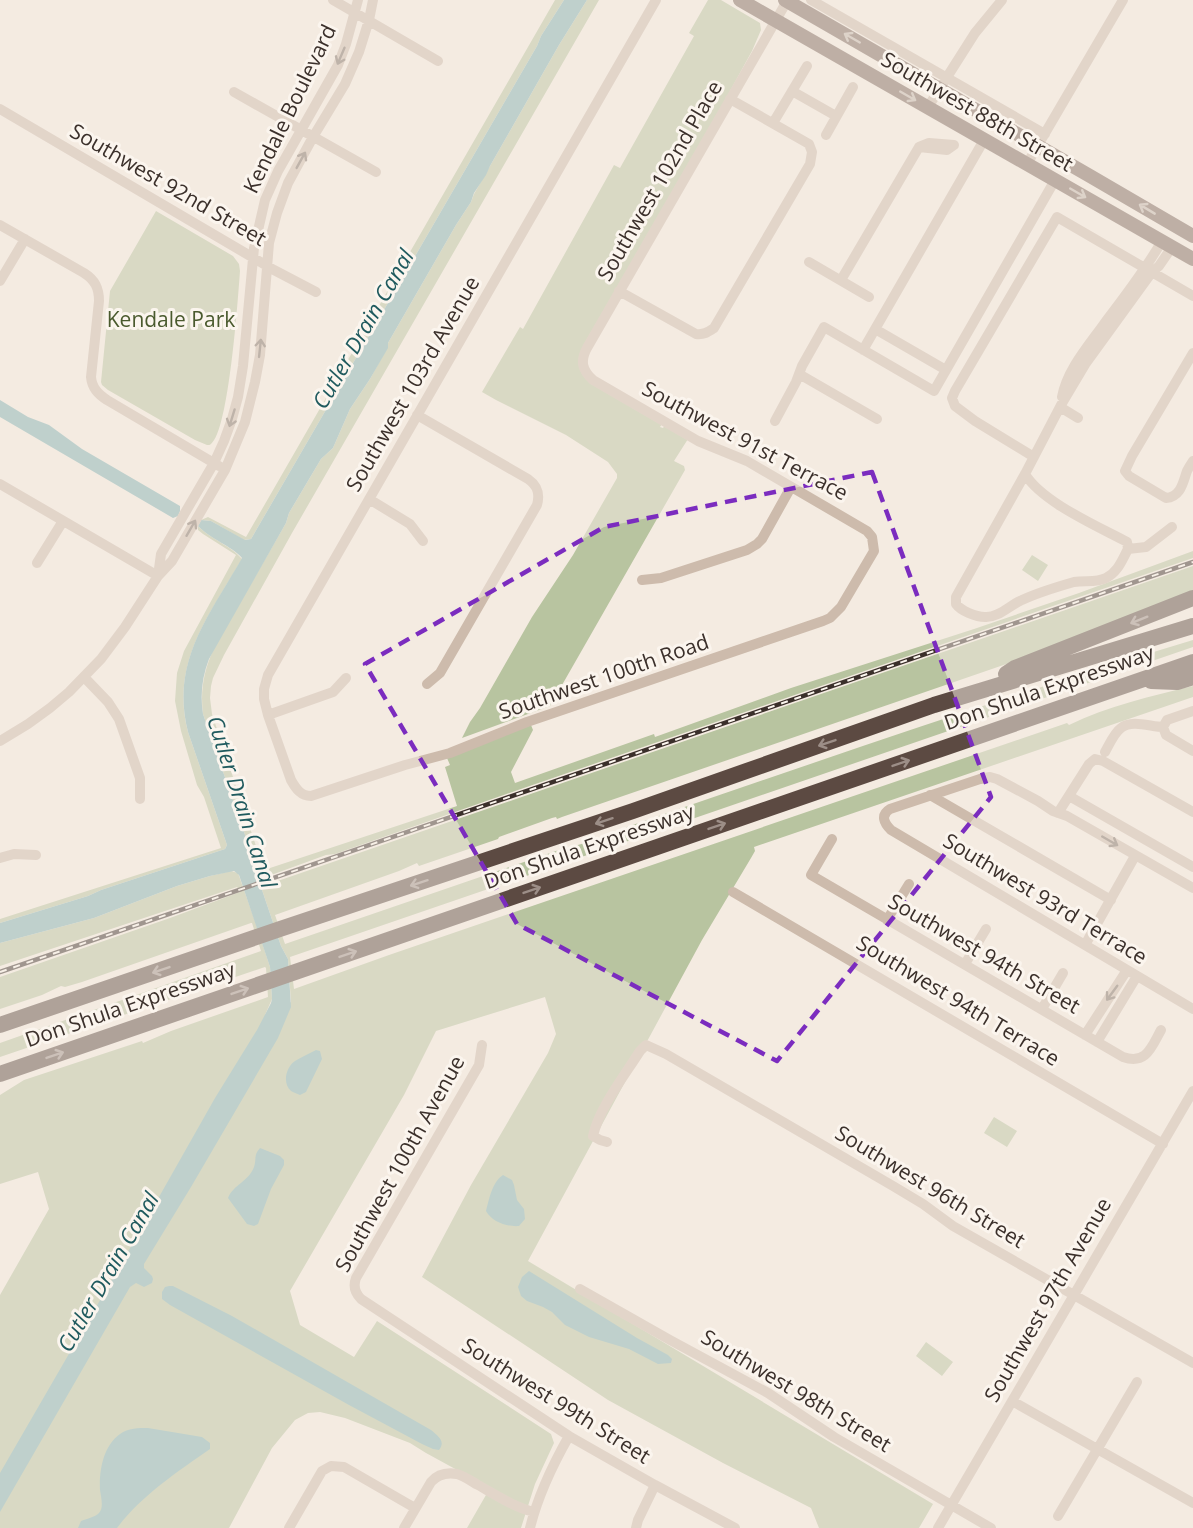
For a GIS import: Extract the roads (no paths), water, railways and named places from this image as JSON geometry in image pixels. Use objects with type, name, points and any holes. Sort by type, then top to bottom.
[{"type":"highway","points":[[982,690],[1015,669],[1193,598]]},
{"type":"highway","name":"Don Shula Expressway","points":[[0,1025],[633,811],[934,705],[1193,626]]},
{"type":"highway","name":"Don Shula Expressway","points":[[0,1074],[1193,662]]},
{"type":"highway","points":[[1138,681],[1177,682],[1193,677]]},
{"type":"main road","name":"Southwest 88th Street","points":[[741,0],[1193,259]]},
{"type":"main road","name":"Southwest 88th Street","points":[[786,1],[942,83],[1041,140],[1193,236]]},
{"type":"street","points":[[333,0],[438,61]]},
{"type":"street","name":"Kendale Boulevard","points":[[158,576],[161,554],[214,463],[232,419],[243,366],[256,236],[268,194],[281,164],[338,65],[356,13],[358,0]]},
{"type":"street","name":"Kendale Boulevard","points":[[0,741],[50,708],[101,659],[158,576],[172,561],[225,470],[245,422],[255,382],[260,355],[269,243],[277,213],[288,183],[345,84],[359,52],[373,0]]},
{"type":"street","name":"Southwest 103rd Avenue","points":[[303,794],[291,780],[268,715],[264,694],[268,675],[656,0]]},
{"type":"street","name":"Southwest 88th Street","points":[[811,0],[942,83]]},
{"type":"street","points":[[1027,164],[1122,0]]},
{"type":"street","name":"Southwest 102nd Place","points":[[593,380],[583,368],[583,356],[786,1]]},
{"type":"street","points":[[928,108],[975,33],[999,1]]},
{"type":"street","points":[[773,123],[807,66]]},
{"type":"street","points":[[826,135],[853,87]]},
{"type":"street","points":[[792,91],[836,116]]},
{"type":"street","points":[[234,92],[376,171]]},
{"type":"street","points":[[619,291],[696,334],[706,333],[714,328],[810,164],[812,152],[808,144],[730,99]]},
{"type":"street","name":"Southwest 92nd Street","points":[[0,109],[267,266],[316,292]]},
{"type":"street","points":[[841,280],[919,147],[947,150],[954,145],[966,129]]},
{"type":"street","points":[[863,350],[984,140]]},
{"type":"street","points":[[775,421],[824,327],[934,391],[1055,180]]},
{"type":"street","points":[[1034,457],[975,422],[955,406],[952,400],[1057,217],[1193,296]]},
{"type":"street","points":[[0,225],[87,275],[97,286],[99,301],[91,381],[98,393],[225,470]]},
{"type":"street","points":[[0,281],[25,239]]},
{"type":"street","points":[[1025,474],[1030,482],[1052,501],[1127,542],[1128,549],[1116,572],[1105,578],[1076,582],[1022,600],[988,617],[960,609],[956,604],[956,597],[1060,406],[1086,363],[1167,244]]},
{"type":"street","points":[[809,262],[869,297]]},
{"type":"street","points":[[875,329],[946,370]]},
{"type":"street","points":[[1193,353],[1125,471],[1130,477],[1169,498],[1177,494],[1193,461]]},
{"type":"street","points":[[799,374],[877,419]]},
{"type":"street","name":"Southwest 91st Terrace","points":[[593,380],[698,441],[741,458],[864,529],[873,541]]},
{"type":"street","points":[[1060,406],[1078,418]]},
{"type":"street","points":[[417,415],[528,479],[538,490],[537,506],[440,673],[426,684]]},
{"type":"street","points":[[0,484],[158,576]]},
{"type":"street","points":[[642,580],[661,578],[751,548],[762,539],[791,487]]},
{"type":"street","points":[[369,499],[410,524],[423,542]]},
{"type":"street","points":[[37,563],[63,521]]},
{"type":"street","points":[[1128,549],[1146,547],[1172,527]]},
{"type":"street","name":"Southwest 100th Road","points":[[303,794],[311,796],[446,754],[527,722],[823,621],[834,615],[844,603],[873,554],[873,541]]},
{"type":"street","points":[[84,677],[108,702],[119,719],[140,778],[140,799]]},
{"type":"street","points":[[268,715],[333,692],[346,678]]},
{"type":"street","points":[[1163,727],[1167,720],[1193,711]]},
{"type":"street","points":[[1105,752],[1118,731],[1124,726],[1134,724],[1163,727]]},
{"type":"street","points":[[1163,727],[1166,735],[1193,751]]},
{"type":"street","points":[[1061,810],[1093,759],[1100,760],[1193,812]]},
{"type":"street","points":[[930,795],[980,778],[999,779],[1038,801],[1061,810],[1067,816],[1193,888]]},
{"type":"street","points":[[930,795],[1110,900]]},
{"type":"street","name":"Southwest 93rd Terrace","points":[[930,795],[890,808],[885,812],[883,818],[885,823],[891,830],[1193,1009]]},
{"type":"street","points":[[1070,796],[1193,867]]},
{"type":"street","name":"Southwest 94th Street","points":[[832,839],[811,875],[1097,1042],[1123,1057],[1132,1060],[1140,1059],[1148,1052],[1161,1030]]},
{"type":"street","points":[[0,858],[14,854],[36,855]]},
{"type":"street","points":[[1085,945],[1135,855]]},
{"type":"street","points":[[887,920],[909,884]]},
{"type":"street","name":"Southwest 94th Terrace","points":[[733,892],[1162,1144]]},
{"type":"street","points":[[965,964],[986,929]]},
{"type":"street","points":[[1085,1035],[1127,970]]},
{"type":"street","points":[[1042,1009],[1063,973]]},
{"type":"street","points":[[1097,1042],[1137,976]]},
{"type":"street","name":"Southwest 100th Avenue","points":[[362,1299],[354,1289],[356,1278],[479,1065],[482,1045]]},
{"type":"street","name":"Southwest 96th Street","points":[[607,1142],[593,1136],[594,1129],[609,1099],[646,1045],[666,1054],[893,1186],[953,1226],[1193,1363]]},
{"type":"street","name":"Southwest 97th Avenue","points":[[938,1528],[1193,1091]]},
{"type":"street","name":"Southwest 98th Street","points":[[580,1289],[768,1393],[834,1437],[991,1528]]},
{"type":"street","name":"Southwest 99th Street","points":[[362,1299],[569,1436],[735,1528]]},
{"type":"street","points":[[1058,1516],[1137,1382]]},
{"type":"street","points":[[1012,1401],[1193,1503]]},
{"type":"street","points":[[530,1528],[543,1486],[569,1436]]},
{"type":"street","points":[[289,1528],[322,1471],[332,1466],[344,1467],[415,1508]]},
{"type":"street","points":[[404,1528],[433,1479],[442,1474],[462,1476],[511,1504],[534,1512]]},
{"type":"street","points":[[636,1528],[655,1485]]},
{"type":"water","points":[[564,0],[587,0],[388,343],[388,348],[350,409],[333,448],[321,459],[289,513],[286,523],[209,659],[202,686],[203,714],[253,858],[260,887],[281,946],[288,959],[291,1007],[278,1038],[144,1264],[144,1268],[152,1276],[152,1283],[144,1287],[136,1283],[130,1287],[0,1512],[0,1473],[215,1098],[257,1030],[272,999],[270,967],[239,875],[234,871],[177,886],[94,918],[0,943],[0,923],[88,896],[225,849],[227,845],[188,732],[184,707],[184,683],[188,661],[196,640],[242,558],[198,526],[201,520],[211,521],[245,540],[251,539],[541,36]]},
{"type":"water","points":[[0,400],[28,417],[49,425],[82,449],[180,506],[178,516],[173,518],[0,417]]},
{"type":"water","points":[[316,1050],[320,1051],[322,1059],[306,1092],[300,1095],[291,1091],[286,1080],[289,1067],[295,1061]]},
{"type":"water","points":[[260,1148],[280,1156],[284,1160],[284,1165],[271,1189],[258,1224],[254,1226],[247,1224],[228,1198],[252,1172]]},
{"type":"water","points":[[503,1175],[512,1180],[517,1200],[524,1209],[525,1219],[519,1226],[500,1223],[486,1211],[494,1187]]},
{"type":"water","points":[[529,1271],[668,1355],[672,1359],[671,1363],[658,1364],[629,1349],[589,1337],[565,1325],[552,1312],[527,1301],[521,1296],[518,1287],[522,1277]]},
{"type":"water","points":[[169,1286],[232,1316],[431,1430],[440,1439],[441,1447],[439,1450],[422,1444],[170,1305],[162,1299],[162,1292],[165,1287]]},
{"type":"water","points":[[148,1428],[202,1437],[210,1443],[210,1449],[148,1495],[117,1528],[78,1528],[81,1521],[101,1511],[100,1475],[103,1459],[114,1439],[123,1432]]},
{"type":"railway","points":[[0,972],[1193,562]]},
{"type":"park label","name":"Kendale Park","points":[[171,320]]},
{"type":"water label","name":"Cutler Drain Canal","points":[[363,329]]},
{"type":"water label","name":"Cutler Drain Canal","points":[[242,802]]},
{"type":"water label","name":"Cutler Drain Canal","points":[[108,1272]]}]
